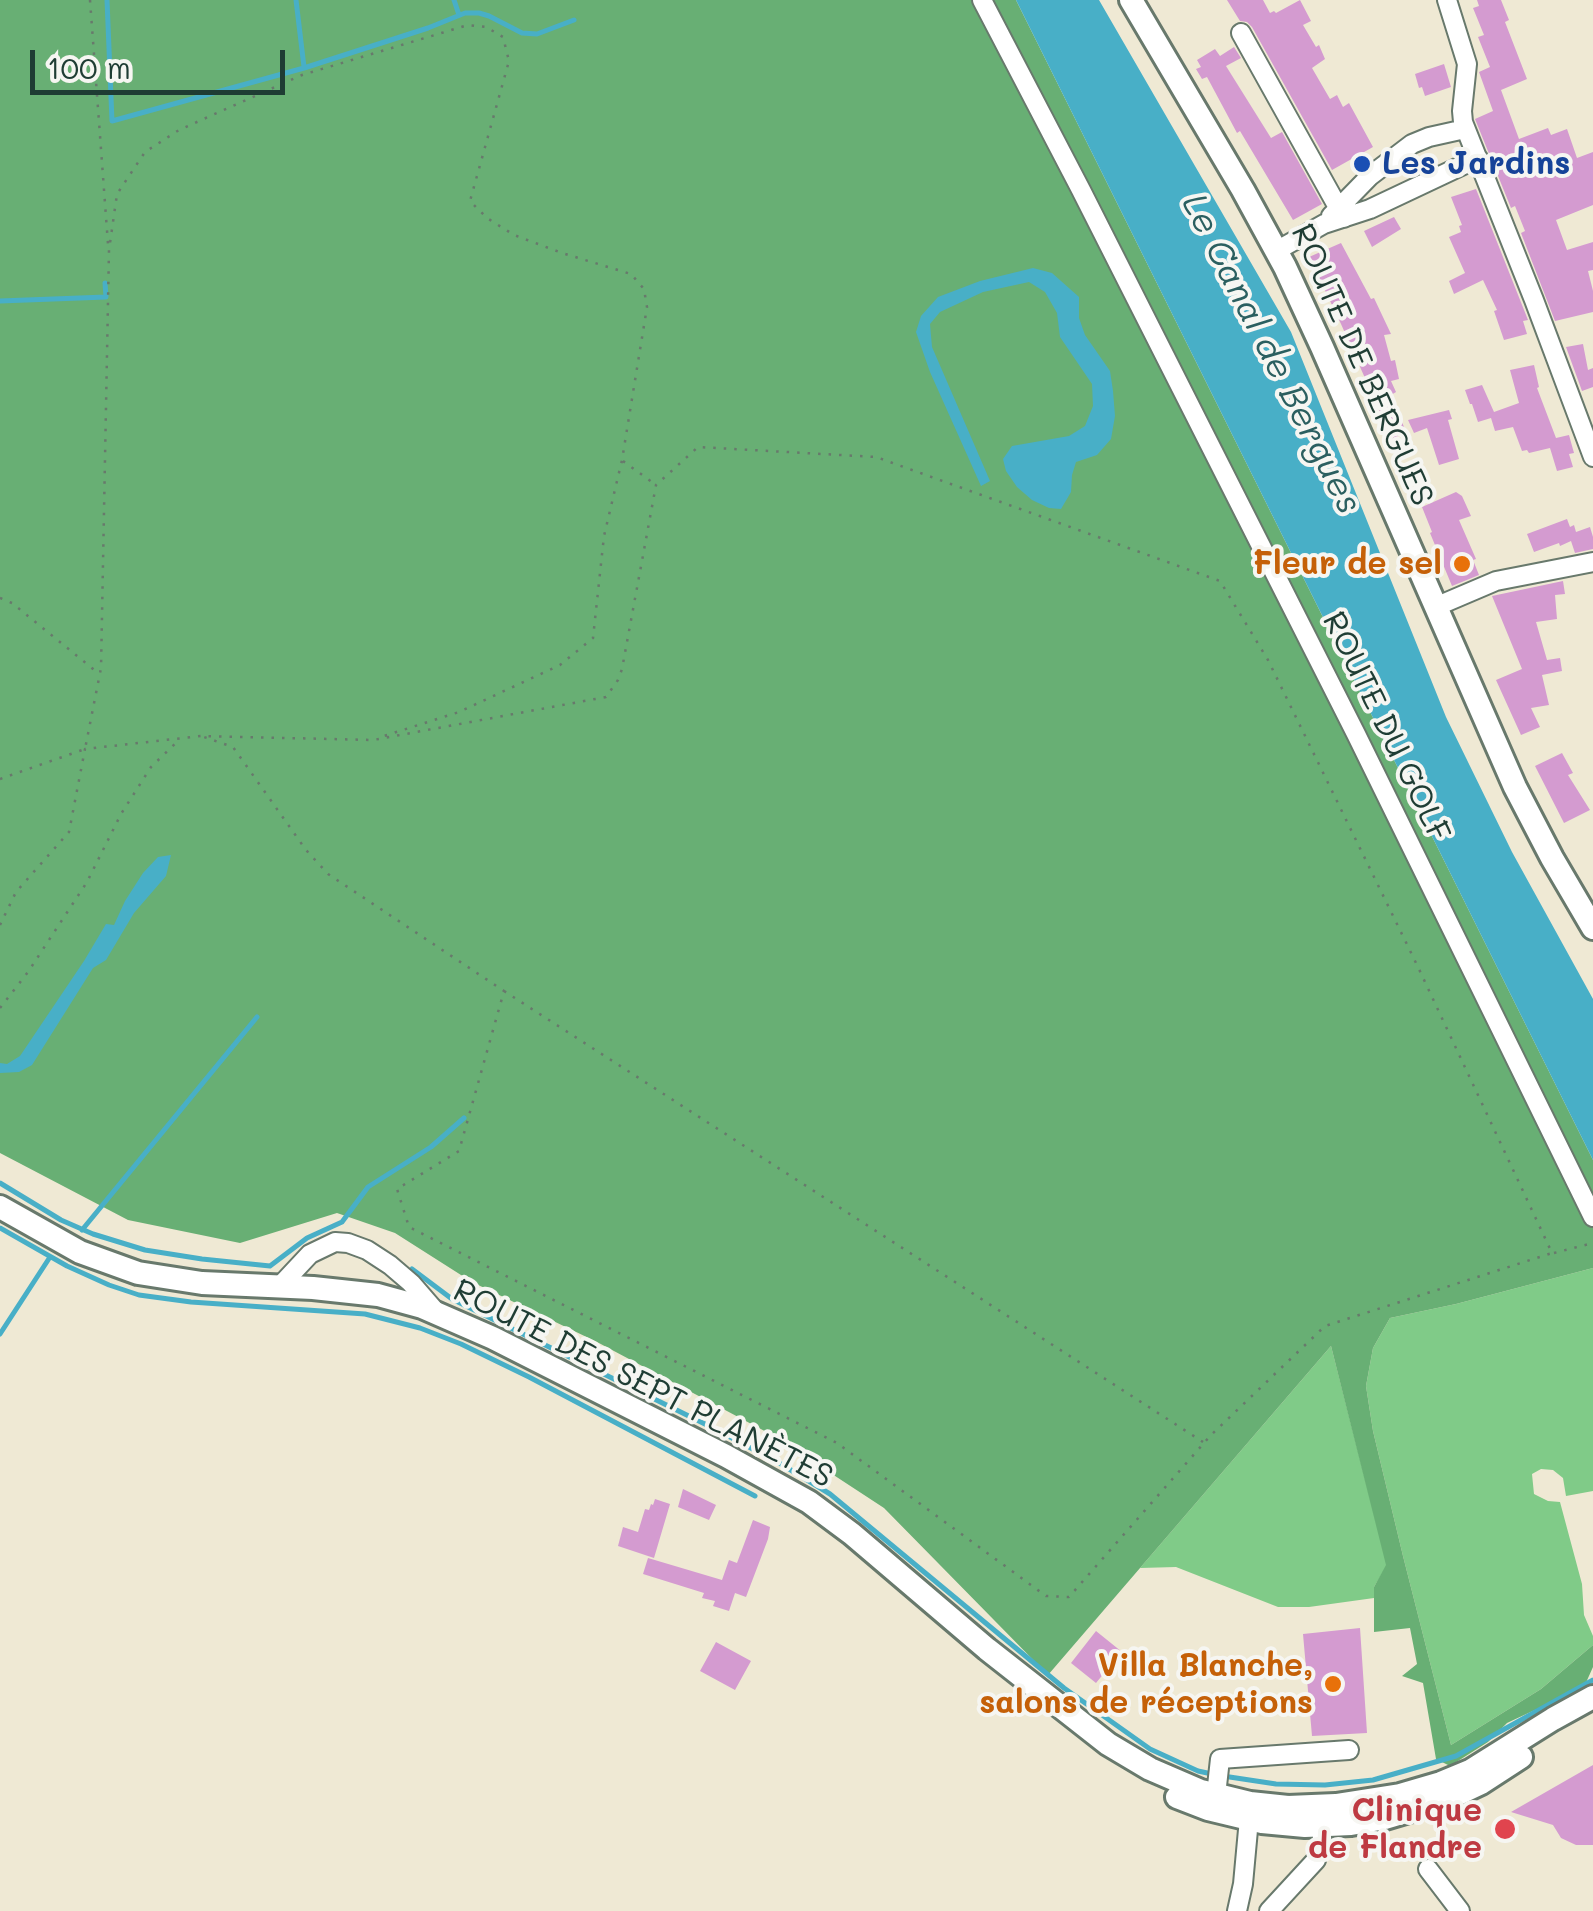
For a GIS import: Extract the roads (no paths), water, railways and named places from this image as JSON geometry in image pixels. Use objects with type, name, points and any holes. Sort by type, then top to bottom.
[{"type":"main road","name":"ROUTE DE BERGUES","points":[[1131,0],[1276,250],[1516,788],[1593,928]]},
{"type":"main road","name":"ROUTE DES SEPT PLANÈTES","points":[[0,1207],[80,1252],[138,1273],[202,1283],[378,1295],[438,1313],[493,1338],[809,1502],[1116,1750],[1163,1776],[1218,1783],[1250,1811]]},
{"type":"main road","name":"ROUTE DES SEPT PLANÈTES","points":[[986,1648],[1074,1730],[1129,1773],[1194,1804],[1250,1811],[1276,1806],[1321,1816],[1385,1818],[1446,1800],[1593,1714]]},
{"type":"main road","name":"ROUTE DES SEPT PLANÈTES","points":[[1321,1816],[1441,1783],[1593,1697]]},
{"type":"street","name":"ROUTE DU GOLF","points":[[982,0],[1356,734],[1593,1217]]},
{"type":"street","points":[[1447,0],[1466,56],[1462,111],[1466,129],[1593,457]]},
{"type":"street","points":[[1240,33],[1341,213]]},
{"type":"street","points":[[1276,250],[1341,213],[1370,176],[1412,144],[1466,129]]},
{"type":"street","points":[[1341,213],[1370,210],[1478,158]]},
{"type":"street","points":[[1435,608],[1487,584],[1593,562]]},
{"type":"street","points":[[280,1286],[310,1254],[335,1242],[348,1242],[390,1265],[438,1313]]},
{"type":"street","points":[[1218,1783],[1220,1758],[1350,1750]]},
{"type":"street","points":[[1236,1911],[1244,1884],[1250,1811]]},
{"type":"street","points":[[1269,1911],[1316,1860],[1322,1845],[1321,1816]]},
{"type":"street","points":[[1428,1869],[1460,1911]]},
{"type":"water","name":"Le Canal de Bergues","points":[[1016,0],[1099,0],[1291,332],[1446,717],[1512,852],[1593,999],[1593,1160]]},
{"type":"water","points":[[1033,268],[1052,273],[1079,297],[1079,318],[1085,335],[1110,371],[1113,391],[1115,416],[1111,439],[1097,455],[1076,462],[1071,492],[1061,509],[1032,500],[1017,487],[1003,459],[1012,446],[1069,436],[1085,426],[1093,406],[1092,384],[1060,337],[1057,313],[1045,292],[1029,282],[983,292],[940,312],[930,324],[932,347],[990,481],[981,486],[916,332],[921,316],[938,297],[980,281]]},
{"type":"water","points":[[171,855],[166,876],[134,913],[106,960],[93,968],[32,1065],[19,1072],[0,1073],[0,1063],[7,1064],[20,1056],[106,924],[114,925],[143,873],[158,857]]},
{"type":"waterway","points":[[107,0],[112,121],[304,68],[465,13],[479,13],[522,33],[537,34],[574,20]]},
{"type":"waterway","points":[[296,0],[304,67]]},
{"type":"waterway","points":[[454,0],[459,15]]},
{"type":"waterway","points":[[0,301],[106,297],[105,283]]},
{"type":"waterway","points":[[82,1230],[257,1017]]},
{"type":"waterway","points":[[0,1183],[61,1220],[145,1250],[270,1266],[307,1238],[342,1222],[368,1187],[431,1147],[464,1118]]},
{"type":"waterway","points":[[0,1228],[67,1266],[139,1295],[365,1314],[420,1328],[529,1377],[755,1496]]},
{"type":"waterway","points":[[0,1334],[50,1257]]},
{"type":"waterway","points":[[412,1269],[452,1299],[713,1428],[830,1494],[1064,1688],[1150,1749],[1212,1774]]},
{"type":"waterway","points":[[1223,1776],[1276,1784],[1325,1785],[1373,1780],[1456,1756],[1593,1680]]},
{"type":"place","name":"Les Jardins","points":[[1362,164]]},
{"type":"place","name":"Fleur de sel","points":[[1462,564]]},
{"type":"place","name":"Villa Blanche, salons de réceptions","points":[[1333,1684]]},
{"type":"place","name":"Clinique de Flandre","points":[[1505,1829]]}]
